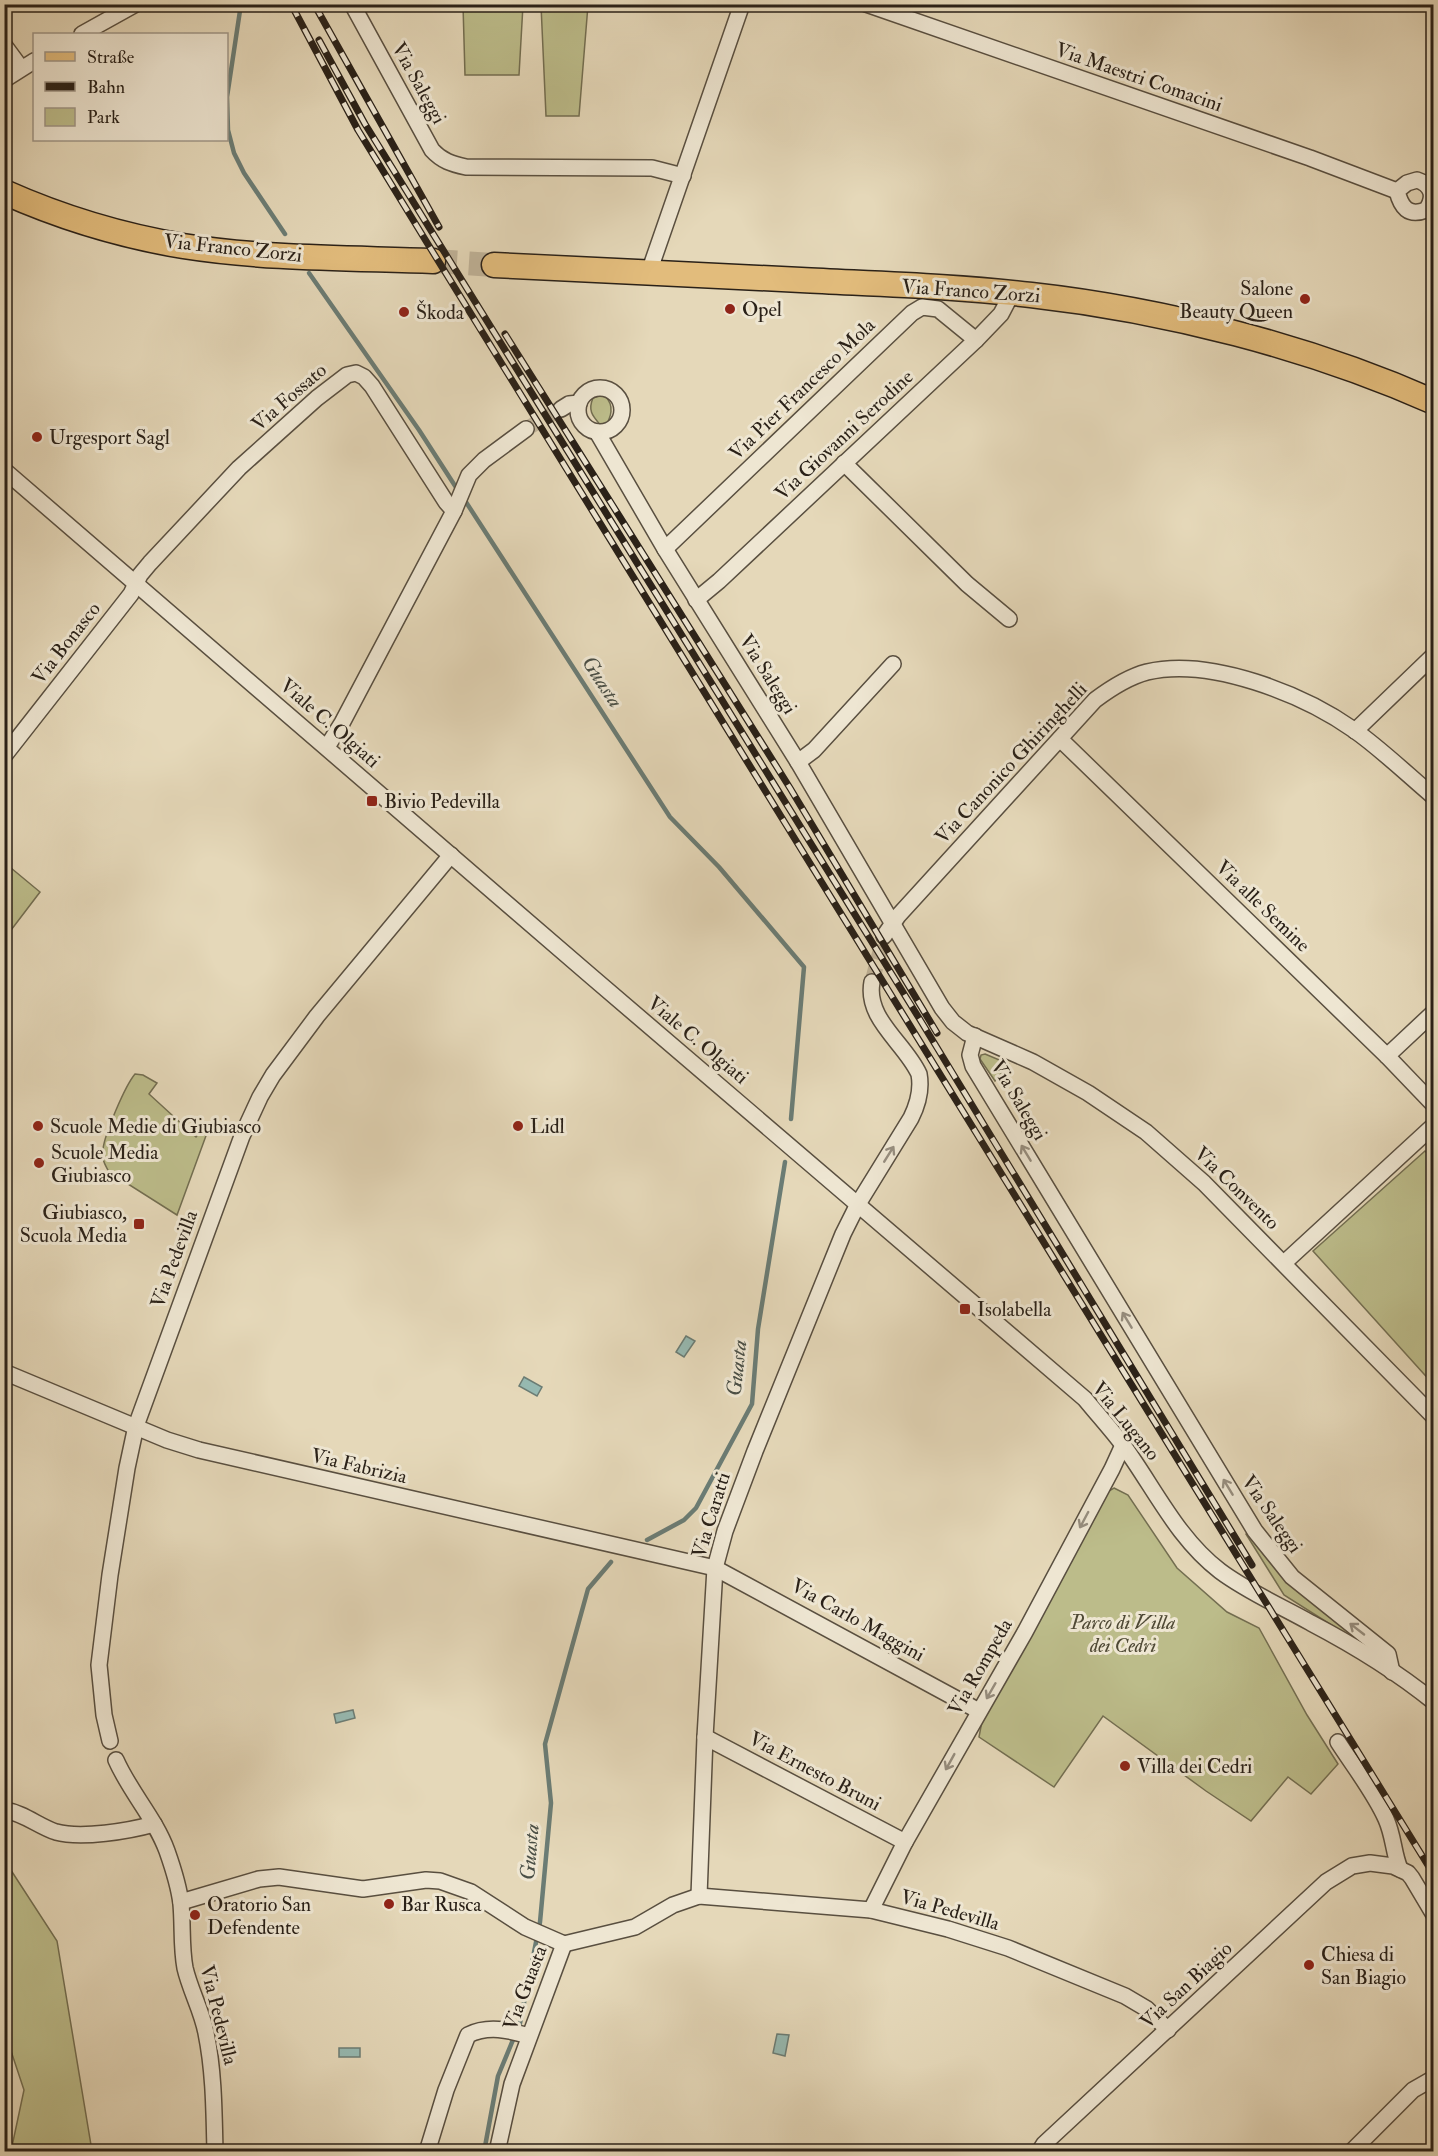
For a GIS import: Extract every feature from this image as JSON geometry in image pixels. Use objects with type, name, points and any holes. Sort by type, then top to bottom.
[{"type":"main road","name":"Via Franco Zorzi","points":[[4,192],[40,207],[96,225],[183,246],[274,254],[434,261]]},
{"type":"main road","name":"Via Franco Zorzi","points":[[494,265],[1012,293],[1118,308],[1232,333],[1368,375],[1434,402]]},
{"type":"street","points":[[84,33],[136,4]]},
{"type":"street","name":"Via Saleggi","points":[[352,4],[432,150],[440,159],[452,165],[466,167],[662,168],[683,176]]},
{"type":"street","points":[[649,272],[742,4]]},
{"type":"street","name":"Via Maestri Comacini","points":[[866,4],[1310,158],[1397,191]]},
{"type":"street","points":[[4,45],[28,65],[4,80]]},
{"type":"street","name":"Via Giovanni Serodine","points":[[696,600],[976,340],[1001,314],[1012,293]]},
{"type":"street","name":"Via Pier Francesco Mola","points":[[665,549],[922,307],[938,309],[976,340]]},
{"type":"street","name":"Via Fossato","points":[[137,583],[140,575],[150,563],[239,468],[317,398],[347,375],[356,373],[364,377],[372,386],[446,501],[456,506]]},
{"type":"street","points":[[561,409],[569,404],[579,403],[584,395],[595,388],[608,389],[619,398],[621,419],[611,430],[597,432]]},
{"type":"street","name":"Via Saleggi","points":[[579,403],[580,421],[590,430],[597,432],[696,600],[798,762],[888,930],[953,1022],[975,1036],[970,1055],[974,1066],[1255,1532],[1292,1577],[1388,1654],[1392,1672]]},
{"type":"street","points":[[327,747],[342,723],[470,475],[484,460],[526,429]]},
{"type":"street","points":[[844,463],[967,584],[1009,619]]},
{"type":"street","name":"Viale C. Olgiati","points":[[4,470],[792,1148]]},
{"type":"street","name":"Via Bonasco","points":[[4,756],[131,594],[137,583]]},
{"type":"street","points":[[1355,731],[1434,655]]},
{"type":"street","points":[[798,762],[814,750],[893,664]]},
{"type":"street","name":"Via Canonico Ghiringhelli","points":[[888,930],[1095,700],[1112,688],[1139,675],[1160,671],[1201,671],[1274,688],[1322,710],[1355,731],[1434,797]]},
{"type":"street","name":"Via alle Semine","points":[[1060,739],[1387,1056],[1434,1105]]},
{"type":"street","name":"Via Pedevilla","points":[[110,1742],[99,1665],[127,1468],[136,1426],[242,1136],[273,1075],[317,1016],[451,855]]},
{"type":"street","name":"Via Caratti","points":[[699,1896],[705,1737],[716,1568],[725,1531],[843,1234],[858,1204],[911,1118],[917,1103],[920,1081],[916,1068],[876,1012],[871,995],[872,982]]},
{"type":"street","points":[[1387,1056],[1434,1012]]},
{"type":"street","name":"Via Convento","points":[[975,1036],[1033,1062],[1082,1089],[1146,1132],[1204,1183],[1434,1417]]},
{"type":"street","points":[[1284,1263],[1434,1125]]},
{"type":"street","name":"Via Lugano","points":[[792,1148],[1085,1400],[1123,1445],[1178,1529],[1195,1549],[1238,1583],[1320,1627],[1430,1693]]},
{"type":"street","name":"Via Fabrizia","points":[[4,1372],[181,1445],[716,1568]]},
{"type":"street","name":"Via Rompeda","points":[[871,1910],[905,1842],[1030,1621],[1123,1445]]},
{"type":"street","name":"Via Carlo Maggini","points":[[716,1568],[979,1711]]},
{"type":"street","name":"Via Ernesto Bruni","points":[[705,1737],[905,1842]]},
{"type":"street","points":[[1338,1742],[1385,1817],[1394,1839],[1400,1869],[1412,1878],[1434,1915]]},
{"type":"street","name":"Via Pedevilla","points":[[116,1760],[168,1852],[181,1902],[185,1967],[203,2022],[210,2055],[215,2109],[215,2151]]},
{"type":"street","points":[[4,1810],[16,1812],[58,1832],[128,1832],[154,1824]]},
{"type":"street","name":"Via San Biagio","points":[[1039,2151],[1326,1882],[1352,1866],[1370,1863],[1386,1864],[1400,1869]]},
{"type":"street","points":[[181,1902],[259,1878],[279,1877],[363,1889],[426,1880],[454,1885],[564,1944]]},
{"type":"street","name":"Via Pedevilla","points":[[699,1896],[871,1910],[948,1929],[998,1945],[1125,1996],[1147,2009],[1168,2030]]},
{"type":"street","name":"Via Guasta","points":[[497,2151],[512,2084],[564,1944],[635,1927],[673,1905],[699,1896]]},
{"type":"street","points":[[427,2151],[446,2090],[466,2039],[475,2032],[498,2028],[529,2036]]},
{"type":"street","points":[[1351,2151],[1413,2090],[1434,2078]]},
{"type":"green space","points":[[463,5],[523,5],[519,75],[465,75]]},
{"type":"green space","points":[[541,5],[588,5],[579,116],[546,116]]},
{"type":"green space","points":[[605,396],[611,408],[605,427],[602,427],[591,411],[593,398]]},
{"type":"green space","points":[[5,863],[40,892],[5,938]]},
{"type":"green space","points":[[985,1054],[1009,1064],[995,1081],[980,1059],[981,1055]]},
{"type":"green space","points":[[135,1074],[143,1075],[157,1083],[149,1094],[196,1137],[205,1126],[207,1133],[177,1215],[109,1172],[104,1161],[103,1152],[107,1132]]},
{"type":"green space","points":[[1425,1151],[1434,1160],[1433,1384],[1313,1251]]},
{"type":"green space","name":"Parco di Villa dei Cedri","points":[[1114,1488],[1128,1495],[1177,1568],[1227,1612],[1259,1628],[1307,1715],[1338,1764],[1311,1794],[1288,1777],[1251,1821],[1103,1716],[1054,1787],[979,1737],[983,1716],[1102,1495]]},
{"type":"green space","points":[[1248,1532],[1385,1659],[1284,1595],[1246,1534]]},
{"type":"green space","points":[[5,1861],[57,1941],[92,2151],[11,2151],[24,2090],[5,2033]]},
{"type":"water","points":[[686,1336],[695,1341],[684,1357],[676,1352]]},
{"type":"water","points":[[524,1377],[542,1387],[537,1396],[519,1386]]},
{"type":"water","points":[[353,1710],[355,1718],[336,1723],[334,1714]]},
{"type":"water","points":[[777,2034],[789,2035],[785,2056],[773,2053]]},
{"type":"water","points":[[339,2048],[360,2048],[360,2057],[339,2057]]},
{"type":"waterway","points":[[228,90],[241,4]]},
{"type":"waterway","points":[[228,130],[234,153],[244,173],[285,234]]},
{"type":"waterway","name":"Guasta","points":[[309,273],[419,430],[459,492]]},
{"type":"waterway","name":"Guasta","points":[[464,499],[670,817],[719,867],[804,967],[791,1119]]},
{"type":"waterway","name":"Guasta","points":[[647,1540],[684,1520],[696,1508],[752,1404],[758,1329],[785,1162]]},
{"type":"waterway","name":"Guasta","points":[[484,2152],[498,2076],[520,2023],[540,1922],[551,1803],[545,1744],[588,1589],[611,1562]]},
{"type":"tunnel","points":[[433,261],[494,265]]},
{"type":"tunnel","points":[[526,429],[561,409]]},
{"type":"tunnel","points":[[872,982],[884,936]]},
{"type":"railway","points":[[291,4],[358,130],[1434,1875]]},
{"type":"railway","points":[[314,4],[439,227]]},
{"type":"railway","points":[[319,40],[365,124],[919,1018],[1252,1565]]},
{"type":"railway","points":[[505,334],[790,788],[937,1033]]},
{"type":"place","name":"Salone Beauty Queen","points":[[1305,299]]},
{"type":"place","name":"Opel","points":[[730,309]]},
{"type":"place","name":"Škoda","points":[[404,312]]},
{"type":"place","name":"Urgesport Sagl","points":[[37,437]]},
{"type":"place","name":"Bivio Pedevilla","points":[[372,801]]},
{"type":"place","name":"Scuole Medie di Giubiasco","points":[[38,1126]]},
{"type":"place","name":"Lidl","points":[[518,1126]]},
{"type":"place","name":"Scuole Media Giubiasco","points":[[39,1163]]},
{"type":"place","name":"Giubiasco, Scuola Media","points":[[139,1224]]},
{"type":"place","name":"Isolabella","points":[[965,1309]]},
{"type":"place","name":"Villa dei Cedri","points":[[1125,1766]]},
{"type":"place","name":"Bar Rusca","points":[[389,1904]]},
{"type":"place","name":"Oratorio San Defendente","points":[[195,1915]]},
{"type":"place","name":"Chiesa di San Biagio","points":[[1309,1965]]}]
